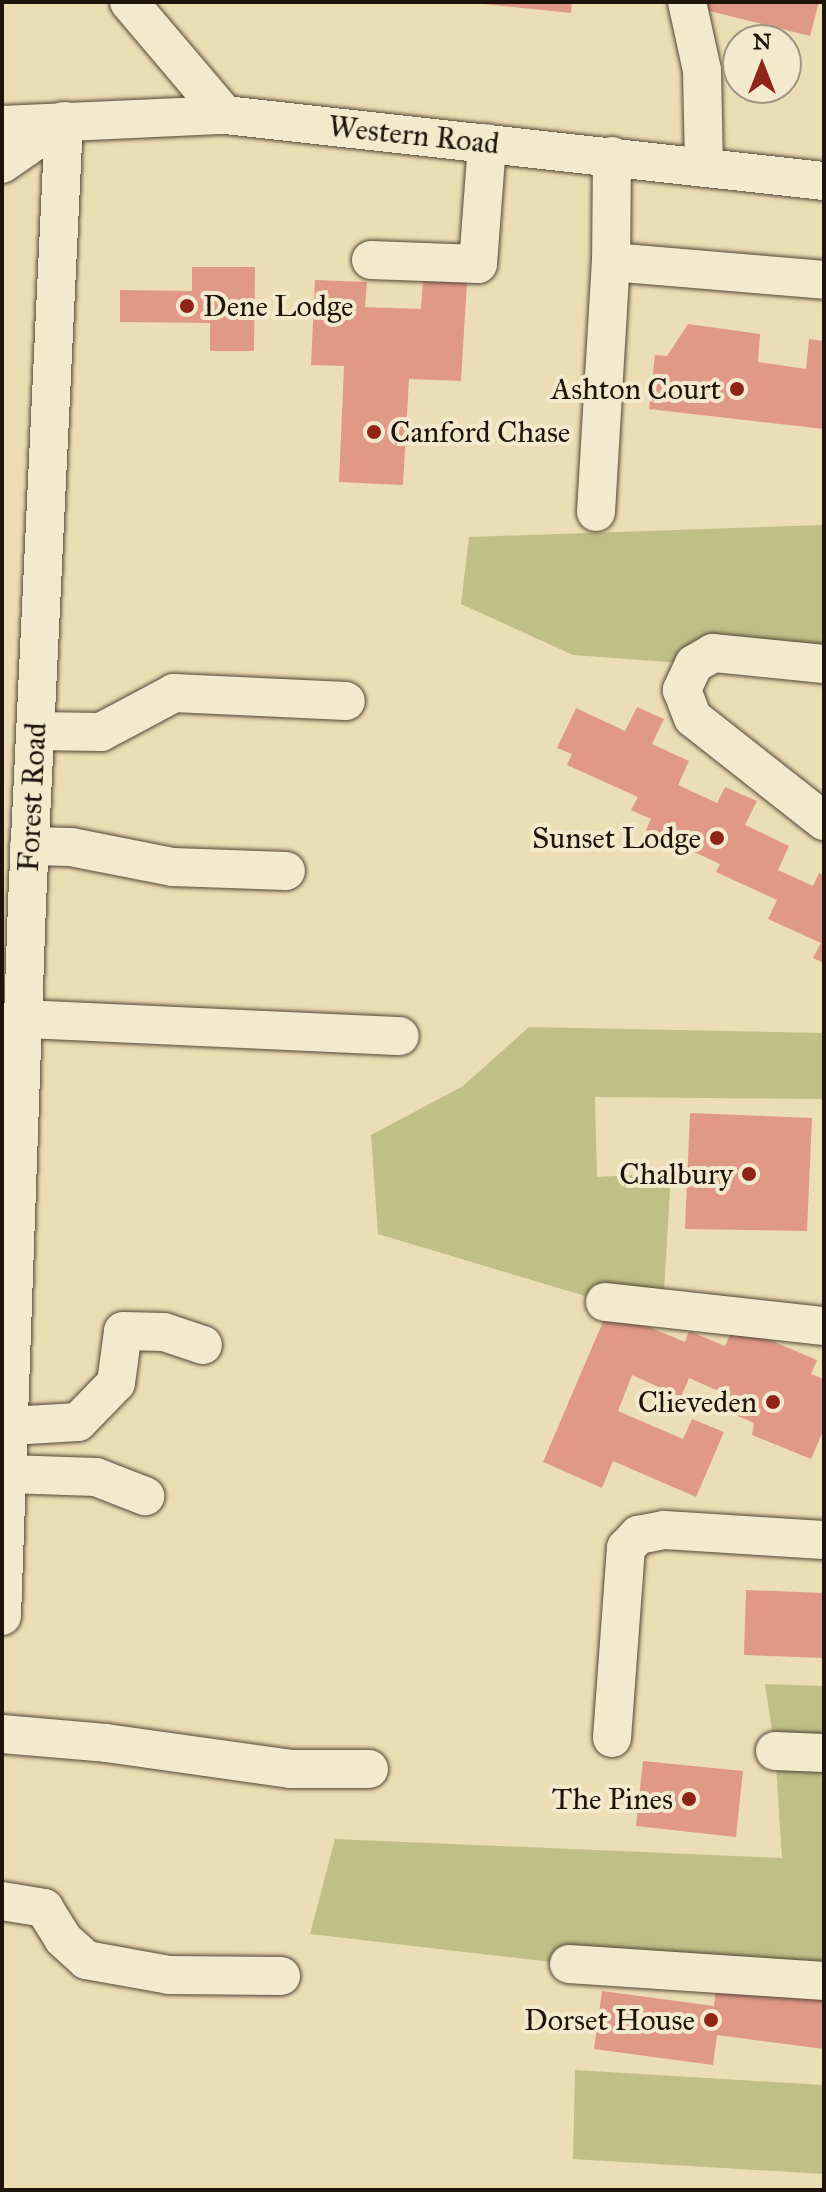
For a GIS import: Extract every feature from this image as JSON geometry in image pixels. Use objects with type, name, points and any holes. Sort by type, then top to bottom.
[{"type":"street","points":[[129,2],[225,115]]},
{"type":"street","points":[[687,2],[702,70],[704,167]]},
{"type":"street","name":"Western Road","points":[[2,125],[225,115],[824,181]]},
{"type":"street","points":[[2,164],[64,121]]},
{"type":"street","name":"Forest Road","points":[[2,1616],[29,846],[64,121]]},
{"type":"street","points":[[371,260],[478,264],[487,143]]},
{"type":"street","points":[[596,512],[611,262],[612,156]]},
{"type":"street","points":[[611,262],[824,280]]},
{"type":"street","points":[[824,664],[713,653],[694,664],[682,690],[693,718],[824,821]]},
{"type":"street","points":[[35,731],[101,732],[174,693],[346,701]]},
{"type":"street","points":[[29,846],[71,847],[173,867],[286,871]]},
{"type":"street","points":[[24,1019],[400,1036]]},
{"type":"street","points":[[605,1302],[824,1326]]},
{"type":"street","points":[[10,1426],[78,1422],[116,1383],[123,1331],[164,1332],[203,1345]]},
{"type":"street","points":[[8,1474],[96,1477],[145,1496]]},
{"type":"street","points":[[612,1738],[626,1548],[638,1535],[664,1530],[824,1540]]},
{"type":"street","points":[[2,1734],[106,1743],[290,1769],[369,1769]]},
{"type":"street","points":[[775,1751],[824,1753]]},
{"type":"street","points":[[2,1901],[44,1908],[63,1939],[86,1960],[169,1975],[281,1976]]},
{"type":"street","points":[[569,1964],[824,1981]]},
{"type":"shaded area","points":[[824,525],[824,664],[694,664],[573,655],[461,604],[469,537]]},
{"type":"shaded area","points":[[529,1027],[824,1033],[824,1099],[595,1097],[597,1177],[671,1173],[663,1308],[605,1302],[378,1234],[371,1135],[463,1086]]},
{"type":"shaded area","points":[[765,1684],[824,1686],[824,1981],[569,1964],[310,1934],[335,1839],[782,1858],[775,1751]]},
{"type":"shaded area","points":[[575,2070],[824,2085],[824,2174],[573,2159]]},
{"type":"building","points":[[465,2],[572,2],[571,13]]},
{"type":"building","points":[[690,2],[819,2],[810,36],[802,34],[802,24],[762,24],[689,6]]},
{"type":"building","name":"Dene Lodge","points":[[192,267],[255,267],[254,351],[210,351],[210,323],[120,322],[120,290],[192,291]]},
{"type":"building","name":"Canford Chase","points":[[315,280],[367,282],[365,307],[421,309],[423,280],[467,282],[461,381],[409,379],[403,485],[339,482],[344,366],[311,365]]},
{"type":"building","name":"Ashton Court","points":[[688,324],[760,334],[758,362],[806,369],[809,339],[824,341],[824,429],[649,409],[655,355],[667,356]]},
{"type":"building","name":"Sunset Lodge","points":[[637,707],[664,719],[652,744],[689,761],[678,785],[717,803],[725,787],[757,801],[745,825],[789,846],[778,870],[813,886],[819,873],[824,876],[824,963],[813,958],[821,943],[768,919],[777,900],[716,872],[720,864],[646,830],[651,819],[631,810],[638,797],[567,765],[572,754],[557,748],[576,708],[625,731]]},
{"type":"building","name":"Chalbury","points":[[690,1113],[812,1118],[807,1231],[685,1229]]},
{"type":"building","name":"Clieveden","points":[[608,1310],[685,1342],[689,1331],[725,1346],[734,1325],[817,1360],[811,1374],[824,1379],[824,1429],[811,1459],[752,1435],[754,1423],[719,1408],[725,1394],[689,1378],[681,1397],[632,1375],[618,1411],[683,1439],[692,1419],[724,1432],[696,1497],[613,1461],[602,1488],[543,1462]]},
{"type":"building","points":[[746,1590],[824,1593],[824,1658],[744,1655]]},
{"type":"building","name":"The Pines","points":[[643,1761],[743,1771],[736,1837],[636,1826]]},
{"type":"building","name":"Dorset House","points":[[716,1985],[824,2000],[824,2049],[717,2035],[713,2065],[594,2049],[602,1991],[714,2006]]},
{"type":"place","name":"Dene Lodge","points":[[187,306]]},
{"type":"place","name":"Ashton Court","points":[[737,389]]},
{"type":"place","name":"Canford Chase","points":[[374,432]]},
{"type":"place","name":"Sunset Lodge","points":[[717,838]]},
{"type":"place","name":"Chalbury","points":[[749,1174]]},
{"type":"place","name":"Clieveden","points":[[773,1402]]},
{"type":"place","name":"The Pines","points":[[689,1799]]},
{"type":"place","name":"Dorset House","points":[[711,2020]]}]
